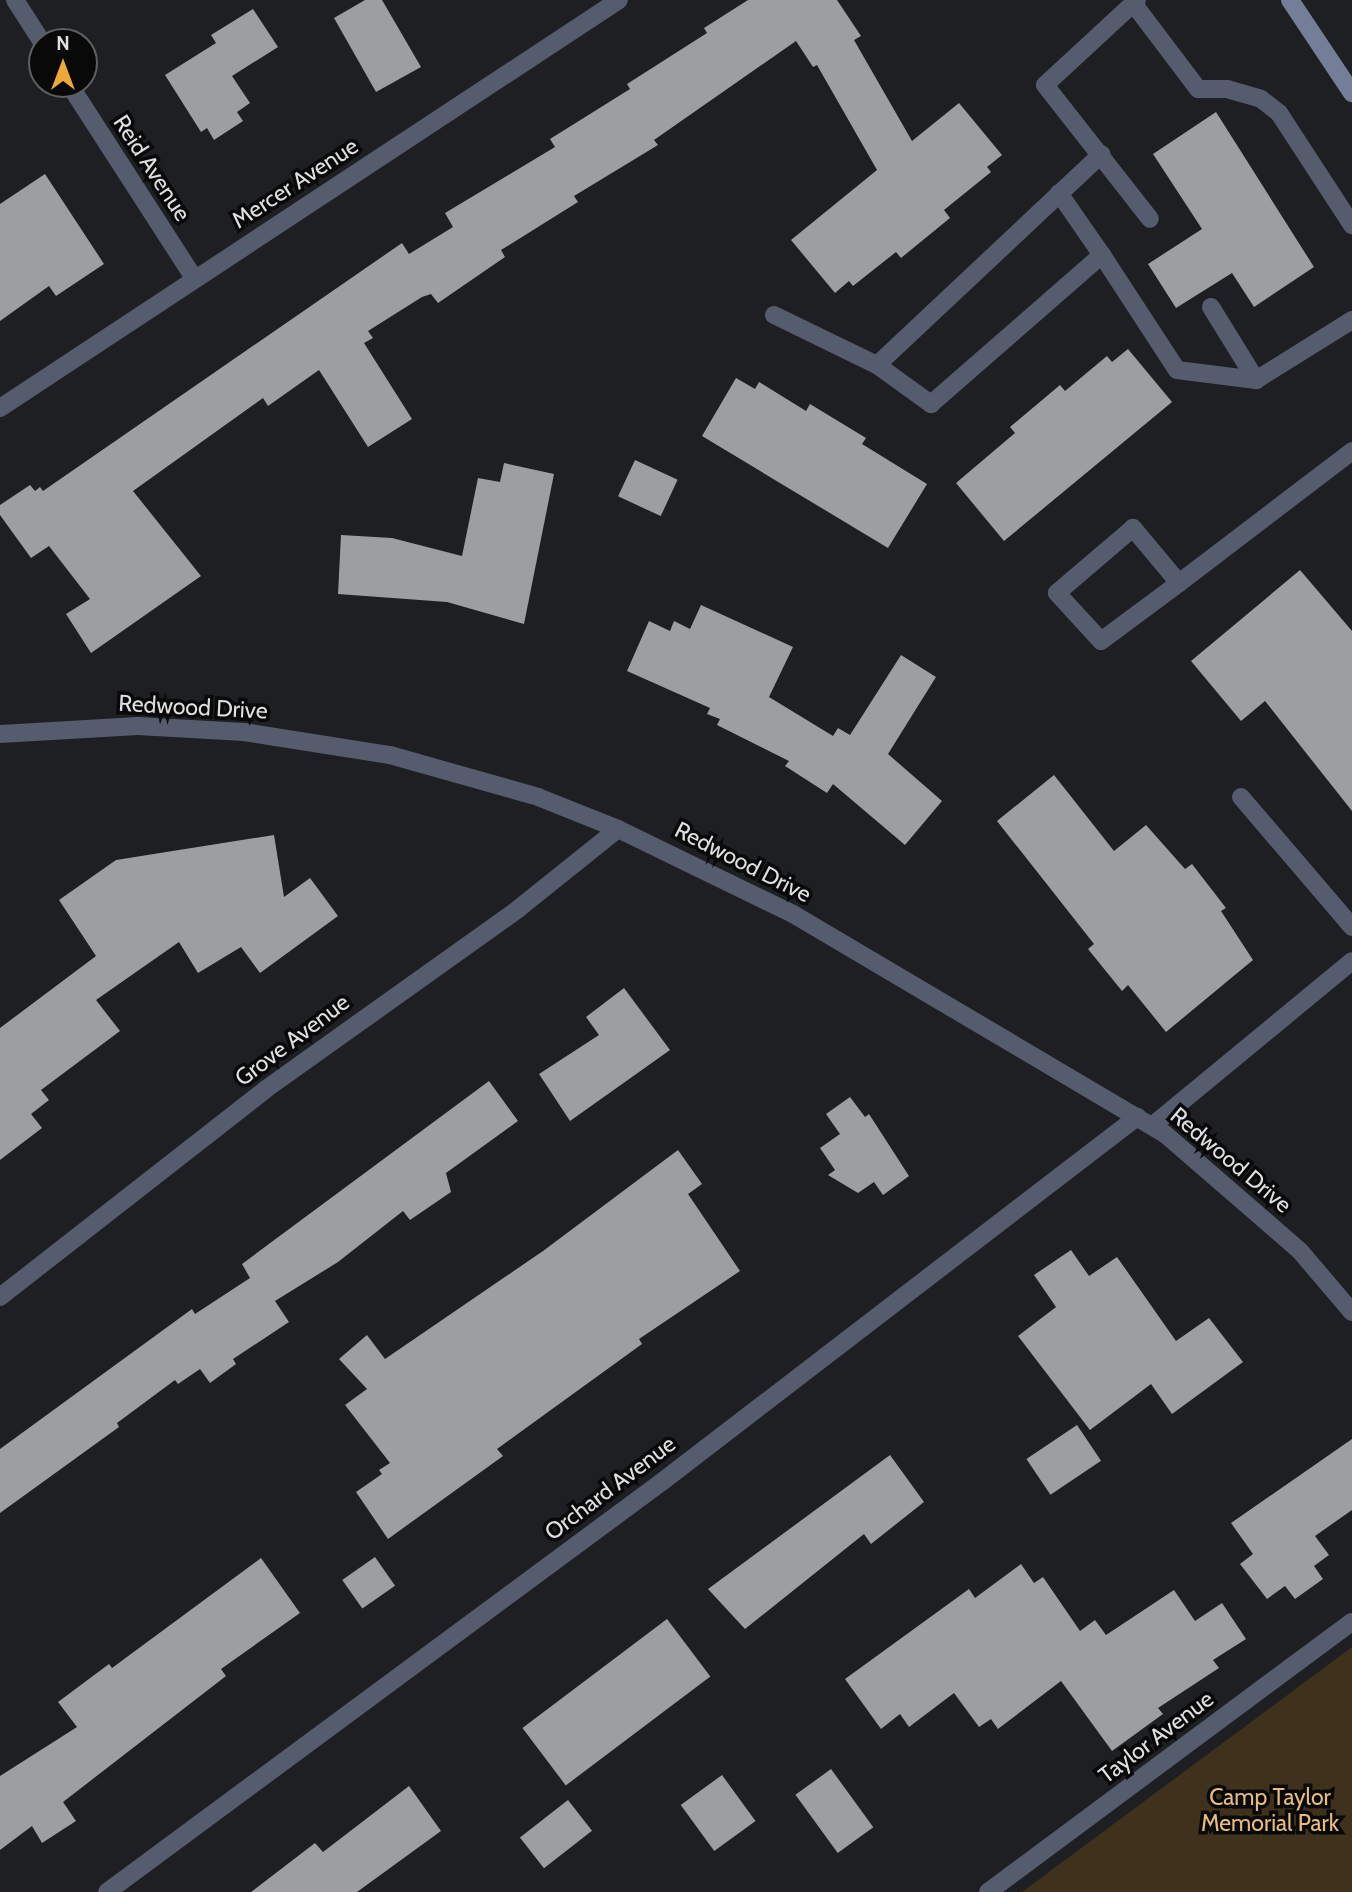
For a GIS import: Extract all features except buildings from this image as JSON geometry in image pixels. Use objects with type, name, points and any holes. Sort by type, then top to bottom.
[{"type":"main road","points":[[1290,0],[1352,93]]},
{"type":"street","points":[[15,0],[33,28]]},
{"type":"street","name":"Mercer Avenue","points":[[0,408],[619,0]]},
{"type":"street","points":[[1150,219],[1102,154],[1045,85],[1135,2],[1198,89],[1227,89],[1261,99],[1279,113],[1352,225]]},
{"type":"street","name":"Reid Avenue","points":[[78,98],[194,278]]},
{"type":"street","points":[[877,365],[1102,154]]},
{"type":"street","points":[[1059,193],[1177,370],[1256,380],[1352,320]]},
{"type":"street","points":[[774,315],[877,365],[931,404],[1102,255]]},
{"type":"street","points":[[1212,307],[1256,380]]},
{"type":"street","points":[[1179,583],[1133,528],[1057,593],[1101,641],[1179,583],[1352,451]]},
{"type":"street","name":"Redwood Drive","points":[[0,734],[138,726],[244,732],[390,755],[538,797],[618,829],[793,914],[1145,1121],[1205,1164],[1300,1251],[1352,1312]]},
{"type":"street","points":[[1241,797],[1352,927]]},
{"type":"street","name":"Grove Avenue","points":[[0,1297],[277,1081],[518,909],[618,829]]},
{"type":"street","name":"Orchard Avenue","points":[[107,1892],[1145,1121],[1352,961]]},
{"type":"street","name":"Taylor Avenue","points":[[988,1892],[1352,1622]]},
{"type":"green space","name":"Camp Taylor Memorial Park","points":[[1352,1647],[1352,1892],[1022,1892]]}]
